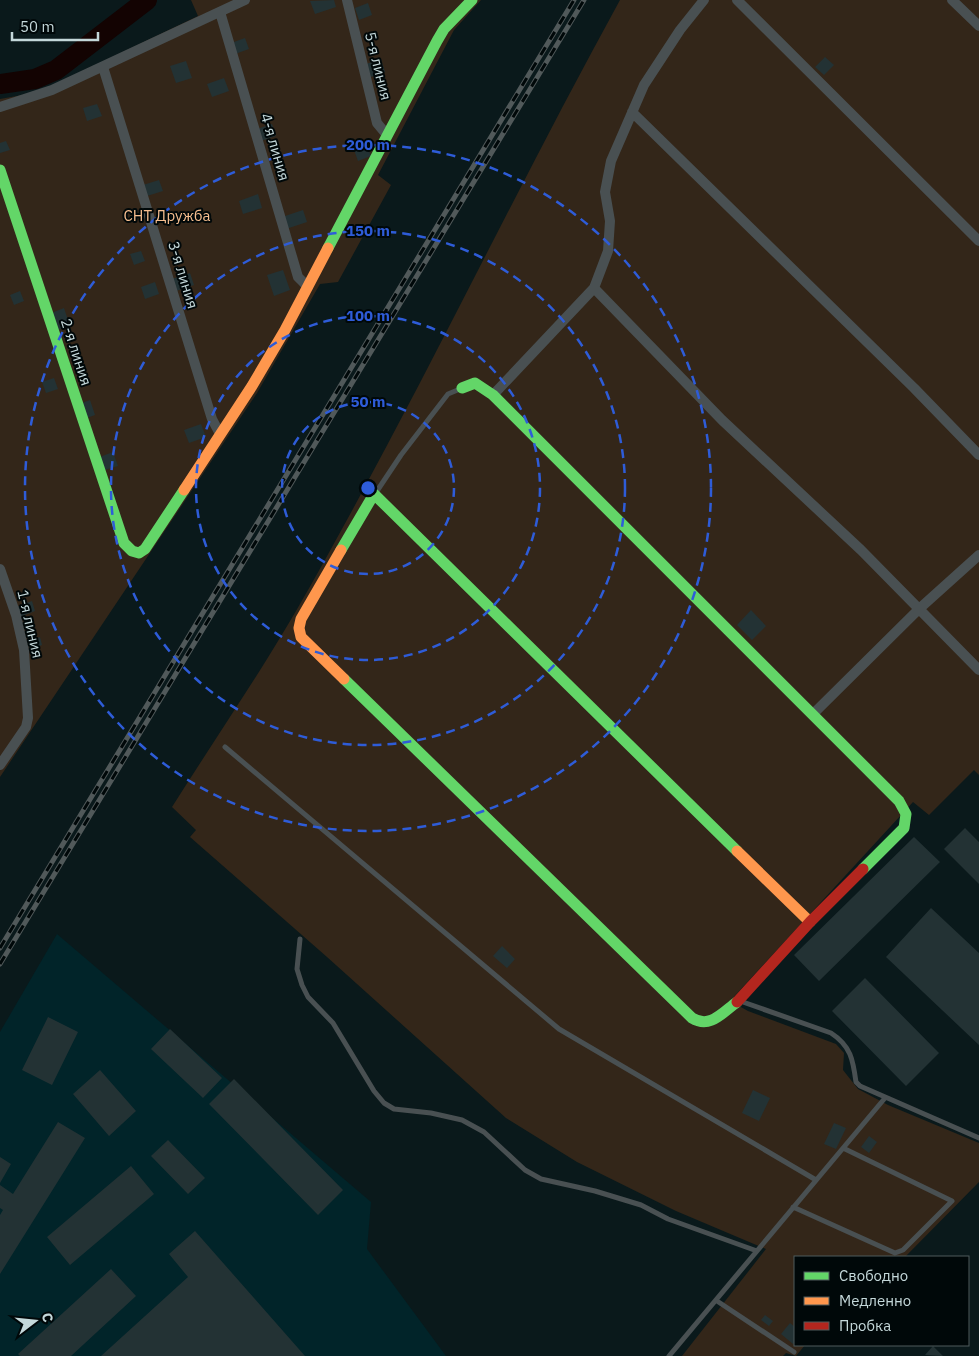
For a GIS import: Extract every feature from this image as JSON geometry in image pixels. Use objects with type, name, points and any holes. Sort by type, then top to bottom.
[{"type":"street","points":[[0,107],[34,98],[245,0]]},
{"type":"street","name":"5-я линия","points":[[347,0],[377,123],[387,135]]},
{"type":"street","points":[[220,434],[256,378],[308,287],[437,41],[444,29],[472,0]]},
{"type":"street","points":[[493,394],[594,288],[608,251],[610,220],[605,192],[611,161],[644,85],[680,30],[704,0]]},
{"type":"street","points":[[737,0],[979,241]]},
{"type":"street","points":[[952,0],[979,26]]},
{"type":"street","name":"4-я линия","points":[[220,12],[298,277],[308,287]]},
{"type":"street","name":"3-я линия","points":[[103,67],[212,419],[220,434]]},
{"type":"street","points":[[632,112],[914,388],[979,455]]},
{"type":"street","name":"2-я линия","points":[[0,170],[124,543],[132,551],[139,553],[144,549],[220,434]]},
{"type":"street","points":[[594,288],[722,420],[861,550],[979,670]]},
{"type":"street","points":[[462,388],[475,383],[493,394],[899,802],[906,811],[907,819],[904,828],[810,922],[739,1000],[712,1022],[700,1024],[301,637],[299,628],[301,618],[374,494],[810,922]]},
{"type":"street","points":[[813,714],[919,609],[979,555]]},
{"type":"street","name":"1-я линия","points":[[0,569],[16,615],[24,650],[28,718],[26,727],[0,765]]},
{"type":"lane","points":[[374,494],[448,394],[462,388]]},
{"type":"lane","points":[[225,747],[559,1029],[816,1180]]},
{"type":"lane","points":[[300,939],[297,969],[302,985],[308,996],[333,1023],[374,1092],[384,1103],[394,1109],[431,1112],[462,1120],[484,1132],[525,1170],[541,1179],[594,1191],[641,1205],[668,1219],[757,1251]]},
{"type":"lane","points":[[739,1000],[831,1034],[842,1040],[849,1050],[856,1082],[860,1086],[979,1138]]},
{"type":"lane","points":[[668,1356],[717,1301],[885,1098]]},
{"type":"lane","points":[[793,1207],[895,1253],[903,1250],[952,1201],[843,1148]]},
{"type":"lane","points":[[717,1301],[794,1352]]},
{"type":"shaded area","points":[[57,934],[371,1202],[367,1249],[446,1356],[0,1356],[0,1032]]},
{"type":"green space","name":"СНТ Дружба","points":[[191,0],[481,0],[454,30],[378,175],[391,185],[338,282],[320,284],[257,393],[0,777],[0,99],[39,92],[198,16]]},
{"type":"green space","points":[[620,0],[979,0],[979,775],[974,770],[929,815],[913,802],[730,1001],[748,1011],[836,1044],[844,1053],[843,1070],[858,1089],[888,1105],[979,1143],[979,1182],[906,1256],[794,1256],[794,1346],[804,1346],[796,1356],[786,1353],[783,1356],[682,1356],[766,1249],[676,1211],[577,1162],[506,1118],[190,837],[196,830],[172,807],[281,636],[338,536],[380,460]]},
{"type":"building","points":[[334,0],[336,7],[315,14],[310,1]]},
{"type":"building","points":[[368,3],[372,15],[359,20],[355,8]]},
{"type":"building","points":[[245,38],[249,49],[235,54],[231,43]]},
{"type":"building","points":[[825,57],[834,65],[824,75],[815,67]]},
{"type":"building","points":[[381,59],[385,72],[371,77],[366,64]]},
{"type":"building","points":[[186,61],[192,78],[176,83],[170,66]]},
{"type":"building","points":[[224,78],[229,91],[212,97],[207,84]]},
{"type":"building","points":[[97,104],[102,116],[87,121],[83,108]]},
{"type":"building","points":[[272,124],[276,136],[261,141],[257,129]]},
{"type":"building","points":[[6,141],[10,150],[0,153],[0,143]]},
{"type":"building","points":[[367,146],[371,156],[358,161],[354,150]]},
{"type":"building","points":[[159,180],[163,191],[147,196],[143,185]]},
{"type":"building","points":[[258,194],[262,208],[243,214],[239,201]]},
{"type":"building","points":[[303,210],[307,222],[286,229],[282,217]]},
{"type":"building","points":[[141,251],[145,261],[134,265],[130,254]]},
{"type":"building","points":[[283,270],[290,290],[274,296],[267,275]]},
{"type":"building","points":[[190,273],[194,285],[176,291],[172,279]]},
{"type":"building","points":[[155,282],[159,294],[145,299],[141,287]]},
{"type":"building","points":[[20,291],[24,301],[14,305],[10,295]]},
{"type":"building","points":[[64,308],[70,326],[55,331],[49,314]]},
{"type":"building","points":[[54,378],[58,389],[46,393],[42,382]]},
{"type":"building","points":[[90,400],[95,415],[84,419],[79,404]]},
{"type":"building","points":[[201,424],[206,437],[189,443],[184,430]]},
{"type":"building","points":[[113,452],[118,466],[101,471],[97,458]]},
{"type":"building","points":[[32,601],[35,611],[20,617],[16,607]]},
{"type":"building","points":[[751,610],[766,626],[752,640],[737,625]]},
{"type":"building","points":[[40,637],[42,645],[30,650],[27,642]]},
{"type":"building","points":[[965,828],[979,842],[979,884],[944,849]]},
{"type":"building","points":[[914,837],[940,862],[819,981],[794,955]]},
{"type":"building","points":[[931,908],[979,953],[979,1045],[886,957]]},
{"type":"building","points":[[502,946],[515,959],[507,968],[493,956]]},
{"type":"building","points":[[865,978],[939,1053],[906,1086],[832,1011]]},
{"type":"building","points":[[48,1017],[78,1032],[52,1085],[22,1070]]},
{"type":"building","points":[[170,1029],[222,1078],[203,1098],[151,1049]]},
{"type":"building","points":[[100,1070],[136,1111],[109,1136],[73,1094]]},
{"type":"building","points":[[234,1079],[343,1190],[318,1215],[209,1104]]},
{"type":"building","points":[[753,1090],[770,1098],[759,1121],[742,1113]]},
{"type":"building","points":[[58,1122],[85,1138],[0,1274],[0,1215],[3,1210],[0,1208],[0,1185],[13,1194]]},
{"type":"building","points":[[834,1123],[846,1128],[836,1149],[824,1144]]},
{"type":"building","points":[[869,1136],[877,1142],[869,1153],[861,1147]]},
{"type":"building","points":[[168,1140],[205,1178],[188,1194],[151,1156]]},
{"type":"building","points":[[0,1157],[11,1164],[0,1183]]},
{"type":"building","points":[[131,1166],[154,1194],[70,1265],[47,1237]]},
{"type":"building","points":[[195,1231],[305,1356],[101,1356],[188,1277],[169,1254]]},
{"type":"building","points":[[111,1269],[136,1296],[71,1356],[20,1356],[18,1354]]},
{"type":"building","points":[[765,1315],[773,1321],[769,1326],[761,1320]]},
{"type":"building","points":[[790,1323],[794,1326],[794,1343],[793,1344],[781,1334]]},
{"type":"building","points":[[933,1346],[943,1356],[925,1355]]},
{"type":"waterway","points":[[0,84],[35,79],[56,70],[147,0]]},
{"type":"railway","points":[[0,948],[574,0]]},
{"type":"railway","points":[[0,964],[584,0]]},
{"type":"traffic: fast","points":[[328,248],[437,41],[444,29],[472,0]]},
{"type":"traffic: fast","points":[[0,170],[124,543],[132,551],[139,553],[145,549],[184,490]]},
{"type":"traffic: fast","points":[[462,388],[475,383],[493,395],[899,801],[906,814],[904,828],[863,869]]},
{"type":"traffic: fast","points":[[341,550],[374,494],[737,851]]},
{"type":"traffic: fast","points":[[344,679],[692,1018],[698,1021],[710,1021],[737,1002]]},
{"type":"traffic: slow","points":[[184,490],[252,386],[285,330],[328,248]]},
{"type":"traffic: slow","points":[[341,550],[301,619],[299,628],[301,637],[344,679]]},
{"type":"traffic: slow","points":[[737,851],[810,922]]},
{"type":"traffic: jam","points":[[737,1002],[810,922],[863,869]]}]
